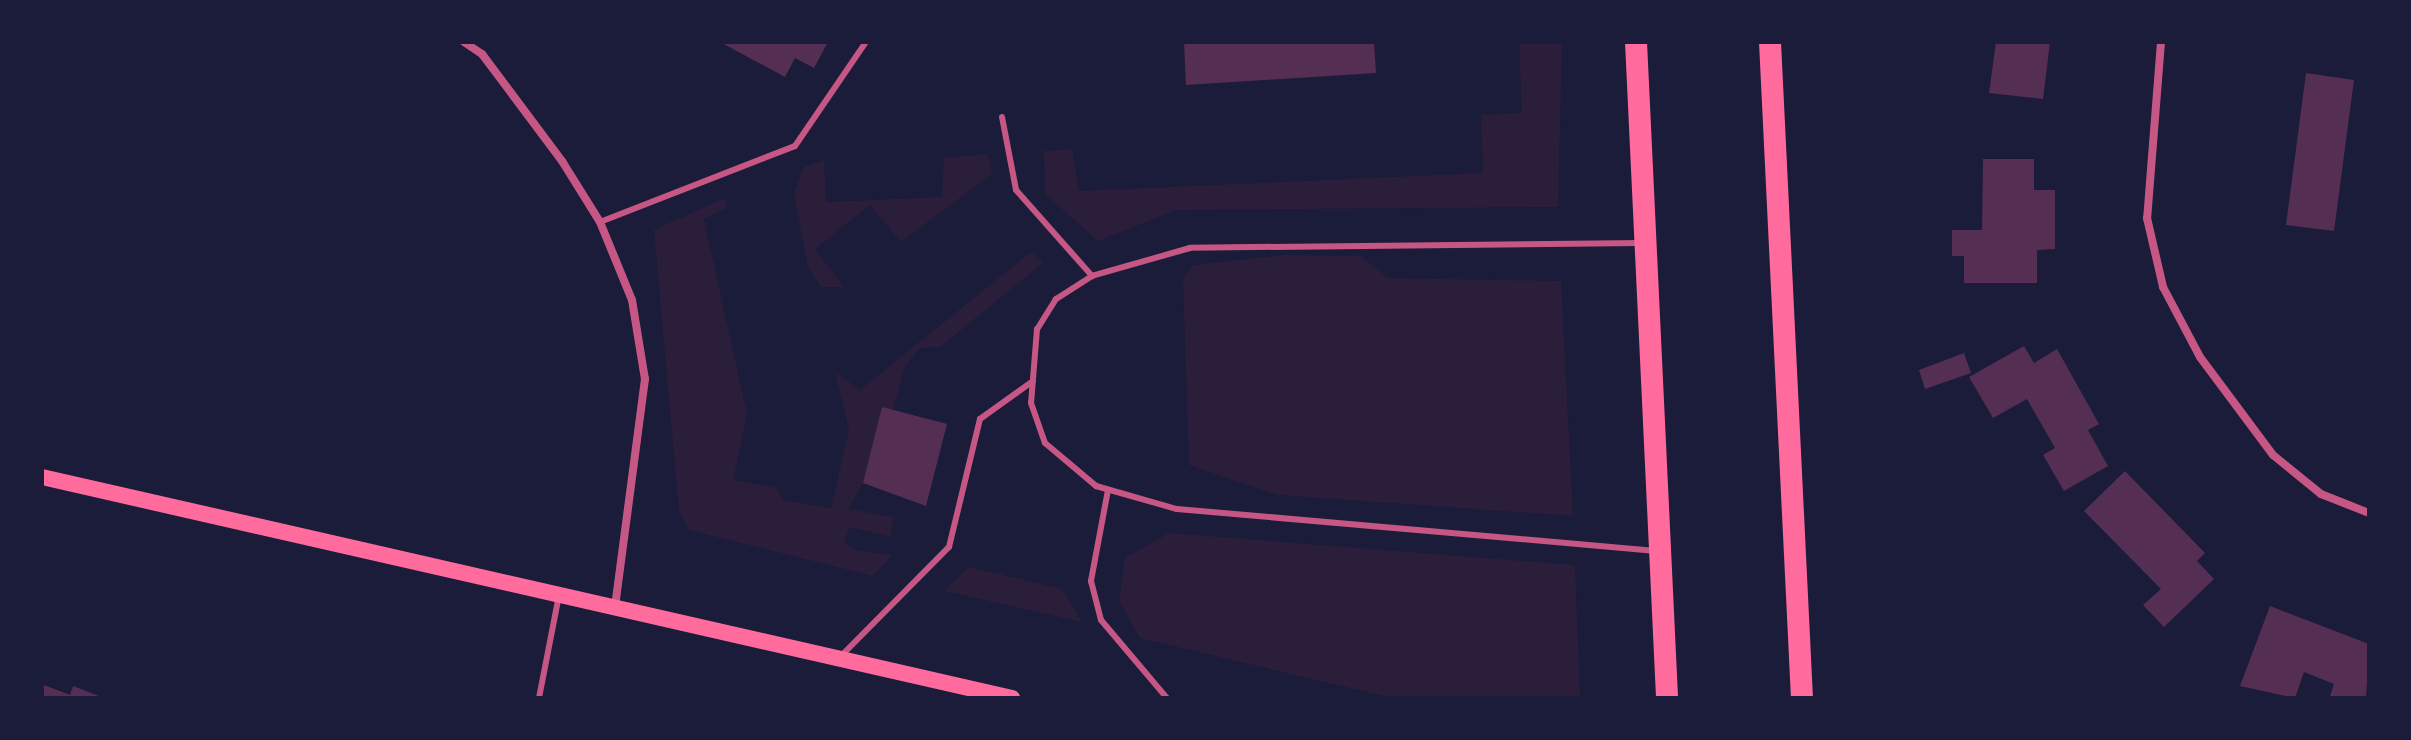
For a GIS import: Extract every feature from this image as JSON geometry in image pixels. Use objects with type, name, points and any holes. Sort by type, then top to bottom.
[{"type":"highway","points":[[1636,42],[1667,698]]},
{"type":"highway","points":[[1770,42],[1802,698]]},
{"type":"main road","points":[[42,477],[1012,698]]},
{"type":"street","points":[[464,42],[520,103],[600,222],[632,300],[645,379],[615,609]]},
{"type":"street","points":[[2161,42],[2147,218],[2163,287],[2200,357],[2273,455],[2321,494],[2369,513]]},
{"type":"lane","points":[[600,222],[795,146],[866,42]]},
{"type":"lane","points":[[1002,117],[1016,190],[1092,276]]},
{"type":"lane","points":[[1646,243],[1190,248],[1092,276],[1056,299],[1037,329],[1031,403],[1045,443],[1108,490],[1177,509],[1660,551]]},
{"type":"lane","points":[[838,659],[949,547],[980,419],[1033,381]]},
{"type":"lane","points":[[1108,490],[1091,581],[1101,620],[1167,698]]},
{"type":"lane","points":[[539,698],[559,595]]},
{"type":"shaded area","points":[[1519,42],[1562,42],[1558,207],[1176,210],[1098,241],[1045,194],[1044,151],[1072,149],[1079,191],[1483,173],[1481,115],[1522,113]]},
{"type":"shaded area","points":[[988,154],[992,174],[901,242],[870,205],[815,249],[844,287],[821,287],[808,267],[794,194],[804,167],[824,160],[826,202],[942,197],[944,158]]},
{"type":"shaded area","points":[[725,198],[727,208],[704,219],[747,414],[733,480],[777,488],[783,500],[831,508],[849,430],[835,372],[860,390],[1031,252],[1043,263],[940,347],[920,348],[904,368],[893,410],[882,408],[863,483],[848,509],[894,517],[890,537],[850,527],[844,541],[854,550],[893,555],[873,576],[689,530],[679,511],[654,230]]},
{"type":"shaded area","points":[[1283,255],[1361,256],[1388,278],[1561,281],[1573,516],[1278,495],[1189,465],[1183,277],[1193,265]]},
{"type":"shaded area","points":[[1169,533],[1575,565],[1580,698],[1392,698],[1140,638],[1119,601],[1125,558]]},
{"type":"shaded area","points":[[969,567],[1062,589],[1082,622],[944,591]]},
{"type":"building","points":[[720,42],[828,42],[814,68],[795,58],[785,77]]},
{"type":"building","points":[[1184,42],[1374,42],[1376,73],[1186,85]]},
{"type":"building","points":[[1996,42],[2050,42],[2043,99],[1989,93]]},
{"type":"building","points":[[2306,73],[2354,80],[2334,231],[2286,225]]},
{"type":"building","points":[[1983,159],[2034,159],[2034,190],[2055,190],[2055,249],[2037,250],[2037,283],[1964,283],[1964,256],[1952,256],[1952,230],[1982,230]]},
{"type":"building","points":[[2024,346],[2034,363],[2057,349],[2099,424],[2088,430],[2108,466],[2064,491],[2043,455],[2055,448],[2027,399],[1993,418],[1969,377]]},
{"type":"building","points":[[1964,353],[1971,373],[1925,389],[1919,370]]},
{"type":"building","points":[[882,407],[947,424],[926,506],[863,483]]},
{"type":"building","points":[[2125,471],[2205,553],[2197,561],[2214,579],[2164,627],[2143,605],[2161,589],[2084,511]]},
{"type":"building","points":[[2270,606],[2369,644],[2366,698],[2330,696],[2334,684],[2304,672],[2295,698],[2240,686]]},
{"type":"building","points":[[44,685],[70,695],[73,686],[104,698],[42,698]]}]
